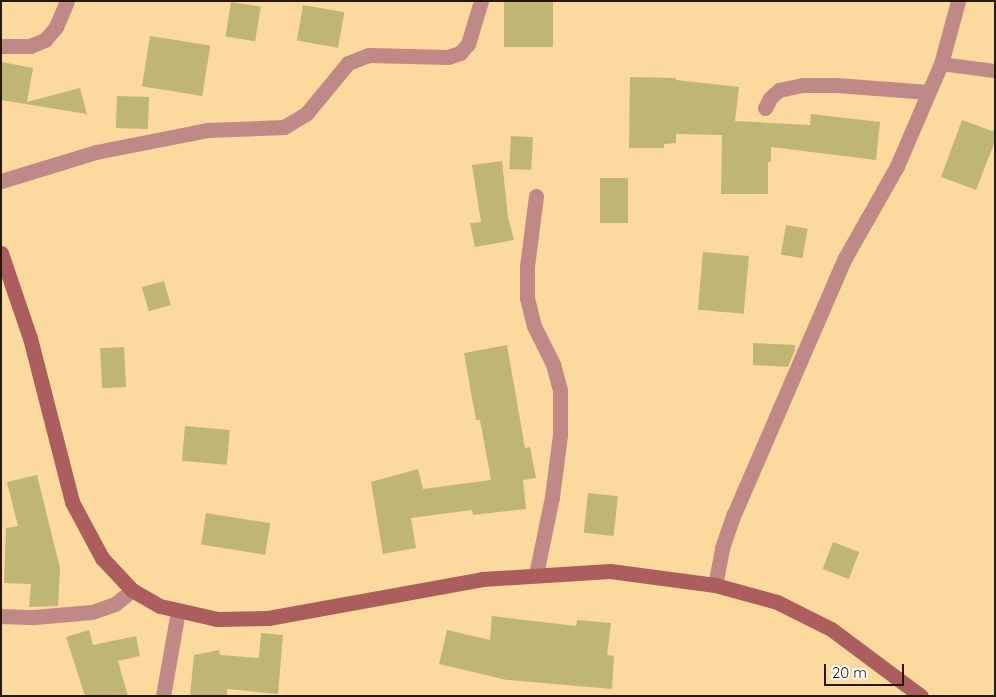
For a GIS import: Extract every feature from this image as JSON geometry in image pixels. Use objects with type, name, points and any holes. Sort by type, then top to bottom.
[{"type":"street","points":[[1,46],[30,46],[46,40],[56,27],[67,1]]},
{"type":"street","points":[[1,181],[96,152],[206,130],[284,127],[306,114],[348,63],[369,55],[448,57],[460,53],[468,44],[481,1]]},
{"type":"street","points":[[715,585],[722,548],[734,514],[844,258],[897,166],[940,64],[958,1]]},
{"type":"street","points":[[765,108],[770,98],[780,90],[802,85],[836,84],[929,92]]},
{"type":"street","points":[[536,196],[527,266],[527,298],[534,326],[553,364],[560,391],[560,436],[552,497],[536,574]]},
{"type":"street","points":[[1,253],[30,338],[72,502],[102,558],[132,590],[160,606],[217,619],[268,618],[482,579],[536,574],[610,571],[715,585],[777,602],[831,629],[919,695]]},
{"type":"street","points":[[1,616],[34,617],[92,612],[115,604],[132,590]]},
{"type":"street","points":[[163,696],[178,611]]},
{"type":"lane","points":[[940,64],[995,71]]},
{"type":"building","points":[[504,1],[553,1],[553,47],[504,47]]},
{"type":"building","points":[[231,2],[261,7],[255,41],[226,37]]},
{"type":"building","points":[[303,5],[344,12],[338,48],[297,40]]},
{"type":"building","points":[[150,36],[210,46],[202,96],[142,86]]},
{"type":"building","points":[[1,62],[33,68],[27,102],[80,88],[87,114],[1,100]]},
{"type":"building","points":[[630,77],[676,78],[676,80],[739,87],[735,121],[810,125],[811,114],[880,122],[876,160],[771,147],[771,162],[768,162],[768,194],[721,194],[722,135],[676,134],[676,143],[664,144],[664,148],[629,148]]},
{"type":"building","points":[[117,96],[149,97],[148,129],[116,128]]},
{"type":"building","points":[[962,120],[995,132],[995,141],[976,190],[941,177]]},
{"type":"building","points":[[511,136],[533,137],[531,170],[509,169]]},
{"type":"building","points":[[502,161],[508,217],[514,240],[475,247],[470,223],[481,222],[472,165]]},
{"type":"building","points":[[600,178],[628,178],[628,223],[600,223]]},
{"type":"building","points":[[786,225],[808,229],[802,258],[781,255]]},
{"type":"building","points":[[703,252],[749,256],[744,314],[698,310]]},
{"type":"building","points":[[164,281],[171,305],[149,311],[142,287]]},
{"type":"building","points":[[753,343],[795,345],[795,350],[788,367],[753,365]]},
{"type":"building","points":[[507,345],[525,448],[530,447],[536,478],[523,480],[526,509],[473,515],[472,510],[411,518],[416,548],[383,554],[371,482],[418,469],[423,489],[491,480],[480,420],[476,420],[464,353]]},
{"type":"building","points":[[124,347],[126,387],[102,388],[100,348]]},
{"type":"building","points":[[185,426],[230,430],[227,465],[182,461]]},
{"type":"building","points":[[37,475],[60,568],[58,606],[29,607],[31,584],[4,583],[6,528],[18,526],[7,482]]},
{"type":"building","points":[[588,493],[618,496],[614,536],[584,533]]},
{"type":"building","points":[[206,513],[270,523],[265,555],[201,545]]},
{"type":"building","points":[[833,542],[859,552],[849,579],[823,569]]},
{"type":"building","points":[[492,616],[576,626],[577,620],[611,623],[607,655],[614,656],[612,689],[507,680],[439,664],[447,630],[490,640]]},
{"type":"building","points":[[89,630],[93,645],[136,636],[140,656],[118,661],[128,696],[85,696],[66,637]]},
{"type":"building","points":[[261,633],[283,635],[278,694],[227,689],[227,696],[190,696],[194,655],[219,650],[220,655],[259,658]]}]
